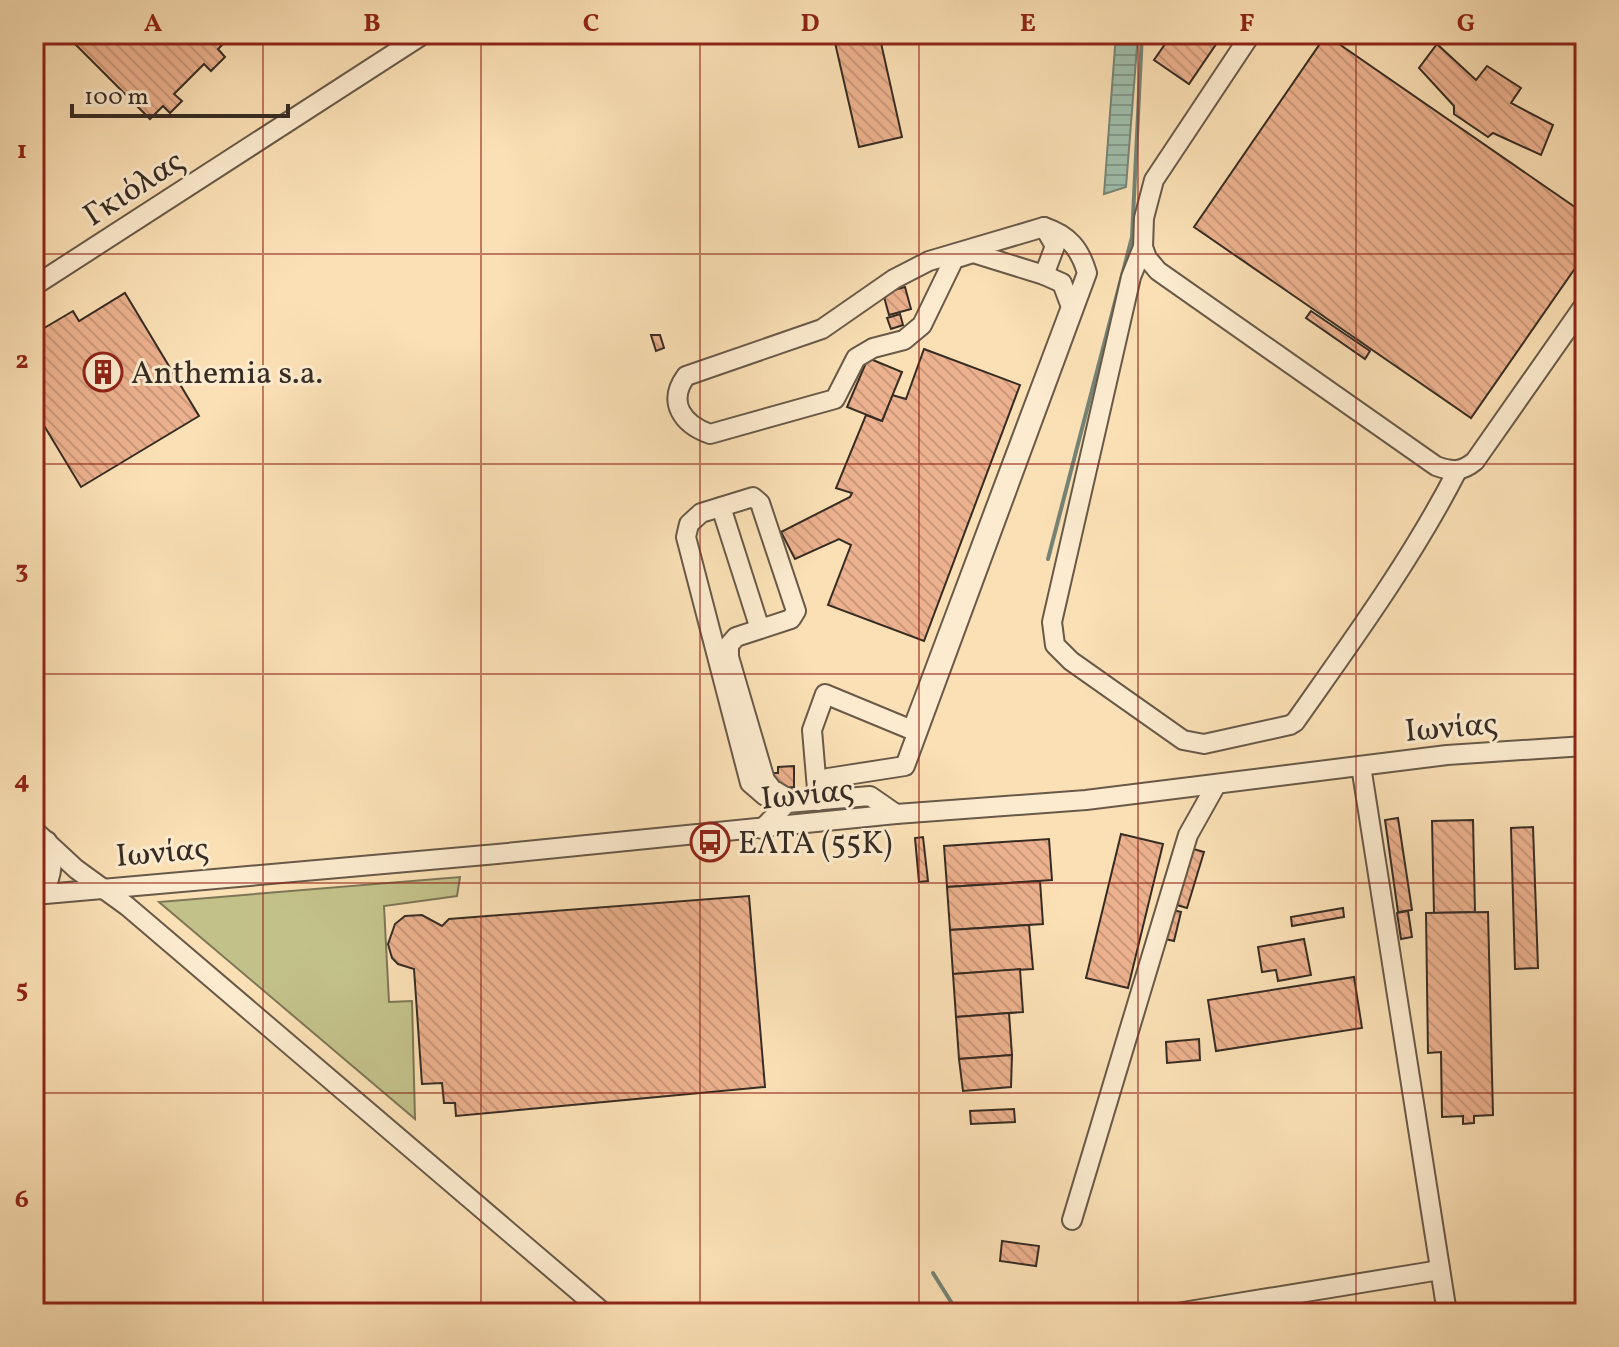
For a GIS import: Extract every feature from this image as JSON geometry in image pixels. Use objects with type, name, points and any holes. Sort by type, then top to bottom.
[{"type":"street","name":"Γκιόλας","points":[[34,286],[424,34]]},
{"type":"street","points":[[1251,34],[1154,180],[1144,218],[1143,247],[1131,277],[1052,622],[1055,645],[1071,661],[1192,744],[1290,725],[1330,673],[1417,540],[1457,471]]},
{"type":"street","points":[[1044,227],[1055,246],[1044,275]]},
{"type":"street","points":[[1044,227],[1060,232],[1082,255],[1087,273],[905,766],[828,778],[818,797],[812,730],[825,694],[912,730],[1071,307],[1062,283],[973,253],[954,259],[922,325],[904,340],[873,348],[856,358],[835,399],[710,434],[698,430],[683,417],[676,400],[678,387],[686,376],[822,329],[894,279],[929,261],[1044,227]]},
{"type":"street","points":[[1143,247],[1147,258],[1171,280],[1436,466],[1457,471],[1466,469],[1483,452],[1585,304]]},
{"type":"street","points":[[787,800],[765,780],[729,657],[729,645],[736,637],[791,619],[796,611],[760,503],[753,497],[701,513],[689,524],[686,537],[750,783],[765,796],[787,800],[870,796],[896,814]]},
{"type":"street","points":[[721,507],[760,629]]},
{"type":"street","name":"Ιωνίας","points":[[39,894],[762,829],[896,814],[1086,800],[1447,755],[1585,746]]},
{"type":"street","points":[[1361,766],[1447,1313]]},
{"type":"street","points":[[1072,1220],[1188,835],[1216,785]]},
{"type":"street","points":[[762,829],[787,800]]},
{"type":"street","points":[[40,835],[76,869],[127,906],[604,1313]]},
{"type":"street","points":[[39,894],[53,868],[52,856],[40,835]]},
{"type":"street","points":[[1177,1313],[1440,1270]]},
{"type":"shaded area","points":[[1116,34],[1138,34],[1126,187],[1104,194]]},
{"type":"shaded area","points":[[460,877],[457,896],[384,906],[389,1002],[412,1001],[415,1119],[159,902]]},
{"type":"building","points":[[65,34],[223,34],[228,39],[218,49],[225,57],[211,71],[204,64],[174,94],[182,101],[170,113],[163,106],[150,119]]},
{"type":"building","points":[[833,34],[879,34],[902,137],[859,147]]},
{"type":"building","points":[[1172,34],[1223,34],[1189,84],[1154,60]]},
{"type":"building","points":[[1326,35],[1585,214],[1585,254],[1471,418],[1194,227]]},
{"type":"building","points":[[1437,44],[1476,80],[1487,66],[1521,88],[1511,103],[1553,125],[1541,155],[1493,133],[1488,137],[1454,114],[1454,106],[1419,68]]},
{"type":"building","points":[[905,287],[911,309],[889,315],[883,293]]},
{"type":"building","name":"Anthemia s.a.","points":[[125,293],[199,416],[81,487],[34,409],[34,334],[73,311],[79,321]]},
{"type":"building","points":[[1311,311],[1370,351],[1365,359],[1306,318]]},
{"type":"building","points":[[900,314],[903,325],[891,329],[887,318]]},
{"type":"building","points":[[651,335],[660,335],[664,348],[656,351]]},
{"type":"building","points":[[924,349],[1020,385],[924,641],[828,605],[851,545],[839,539],[795,559],[781,532],[850,497],[852,493],[836,488],[866,415],[882,421],[892,395],[906,399]]},
{"type":"building","points":[[868,358],[902,372],[882,421],[847,407]]},
{"type":"building","points":[[794,766],[794,787],[772,788],[772,773],[778,773],[778,767]]},
{"type":"building","points":[[1398,818],[1412,910],[1398,912],[1385,820]]},
{"type":"building","points":[[1473,820],[1475,912],[1434,913],[1432,821]]},
{"type":"building","points":[[1533,827],[1538,968],[1515,969],[1511,828]]},
{"type":"building","points":[[1121,834],[1163,844],[1128,988],[1086,978]]},
{"type":"building","points":[[923,837],[928,881],[919,882],[915,838]]},
{"type":"building","points":[[1049,839],[1052,880],[947,887],[944,846]]},
{"type":"building","points":[[1186,847],[1204,852],[1187,908],[1170,903]]},
{"type":"building","points":[[1040,881],[1043,924],[950,930],[947,887]]},
{"type":"building","points":[[749,896],[765,1087],[456,1116],[455,1103],[444,1103],[442,1083],[422,1084],[414,969],[398,964],[392,958],[388,944],[395,924],[405,916],[422,915],[442,926],[449,919]]},
{"type":"building","points":[[1343,908],[1344,917],[1292,926],[1291,917]]},
{"type":"building","points":[[1169,909],[1181,912],[1174,941],[1161,938]]},
{"type":"building","points":[[1408,911],[1412,937],[1401,939],[1397,913]]},
{"type":"building","points":[[1488,912],[1493,1115],[1474,1116],[1474,1123],[1463,1124],[1463,1116],[1442,1117],[1441,1052],[1428,1053],[1426,913]]},
{"type":"building","points":[[1029,925],[1033,969],[953,974],[950,930]]},
{"type":"building","points":[[1304,939],[1311,975],[1278,981],[1276,970],[1262,972],[1258,947]]},
{"type":"building","points":[[1581,958],[1585,958],[1585,1191],[1580,1191]]},
{"type":"building","points":[[1020,969],[1023,1012],[956,1017],[953,974]]},
{"type":"building","points":[[1354,977],[1362,1028],[1216,1051],[1208,1000]]},
{"type":"building","points":[[1009,1013],[1012,1055],[959,1059],[956,1017]]},
{"type":"building","points":[[1199,1039],[1200,1060],[1167,1063],[1166,1042]]},
{"type":"building","points":[[1012,1055],[1011,1087],[963,1091],[959,1059]]},
{"type":"building","points":[[1014,1109],[1015,1122],[971,1124],[970,1111]]},
{"type":"building","points":[[1002,1241],[1039,1246],[1036,1266],[1000,1261]]},
{"type":"building","points":[[1396,1304],[1398,1313],[1364,1313],[1363,1309]]},
{"type":"waterway","points":[[1048,559],[1132,237],[1142,34]]},
{"type":"waterway","points":[[933,1273],[958,1313]]},
{"type":"place","name":"Anthemia s.a.","points":[[103,372]]},
{"type":"place","name":"ΕΛΤΑ (55Κ)","points":[[710,842]]}]
